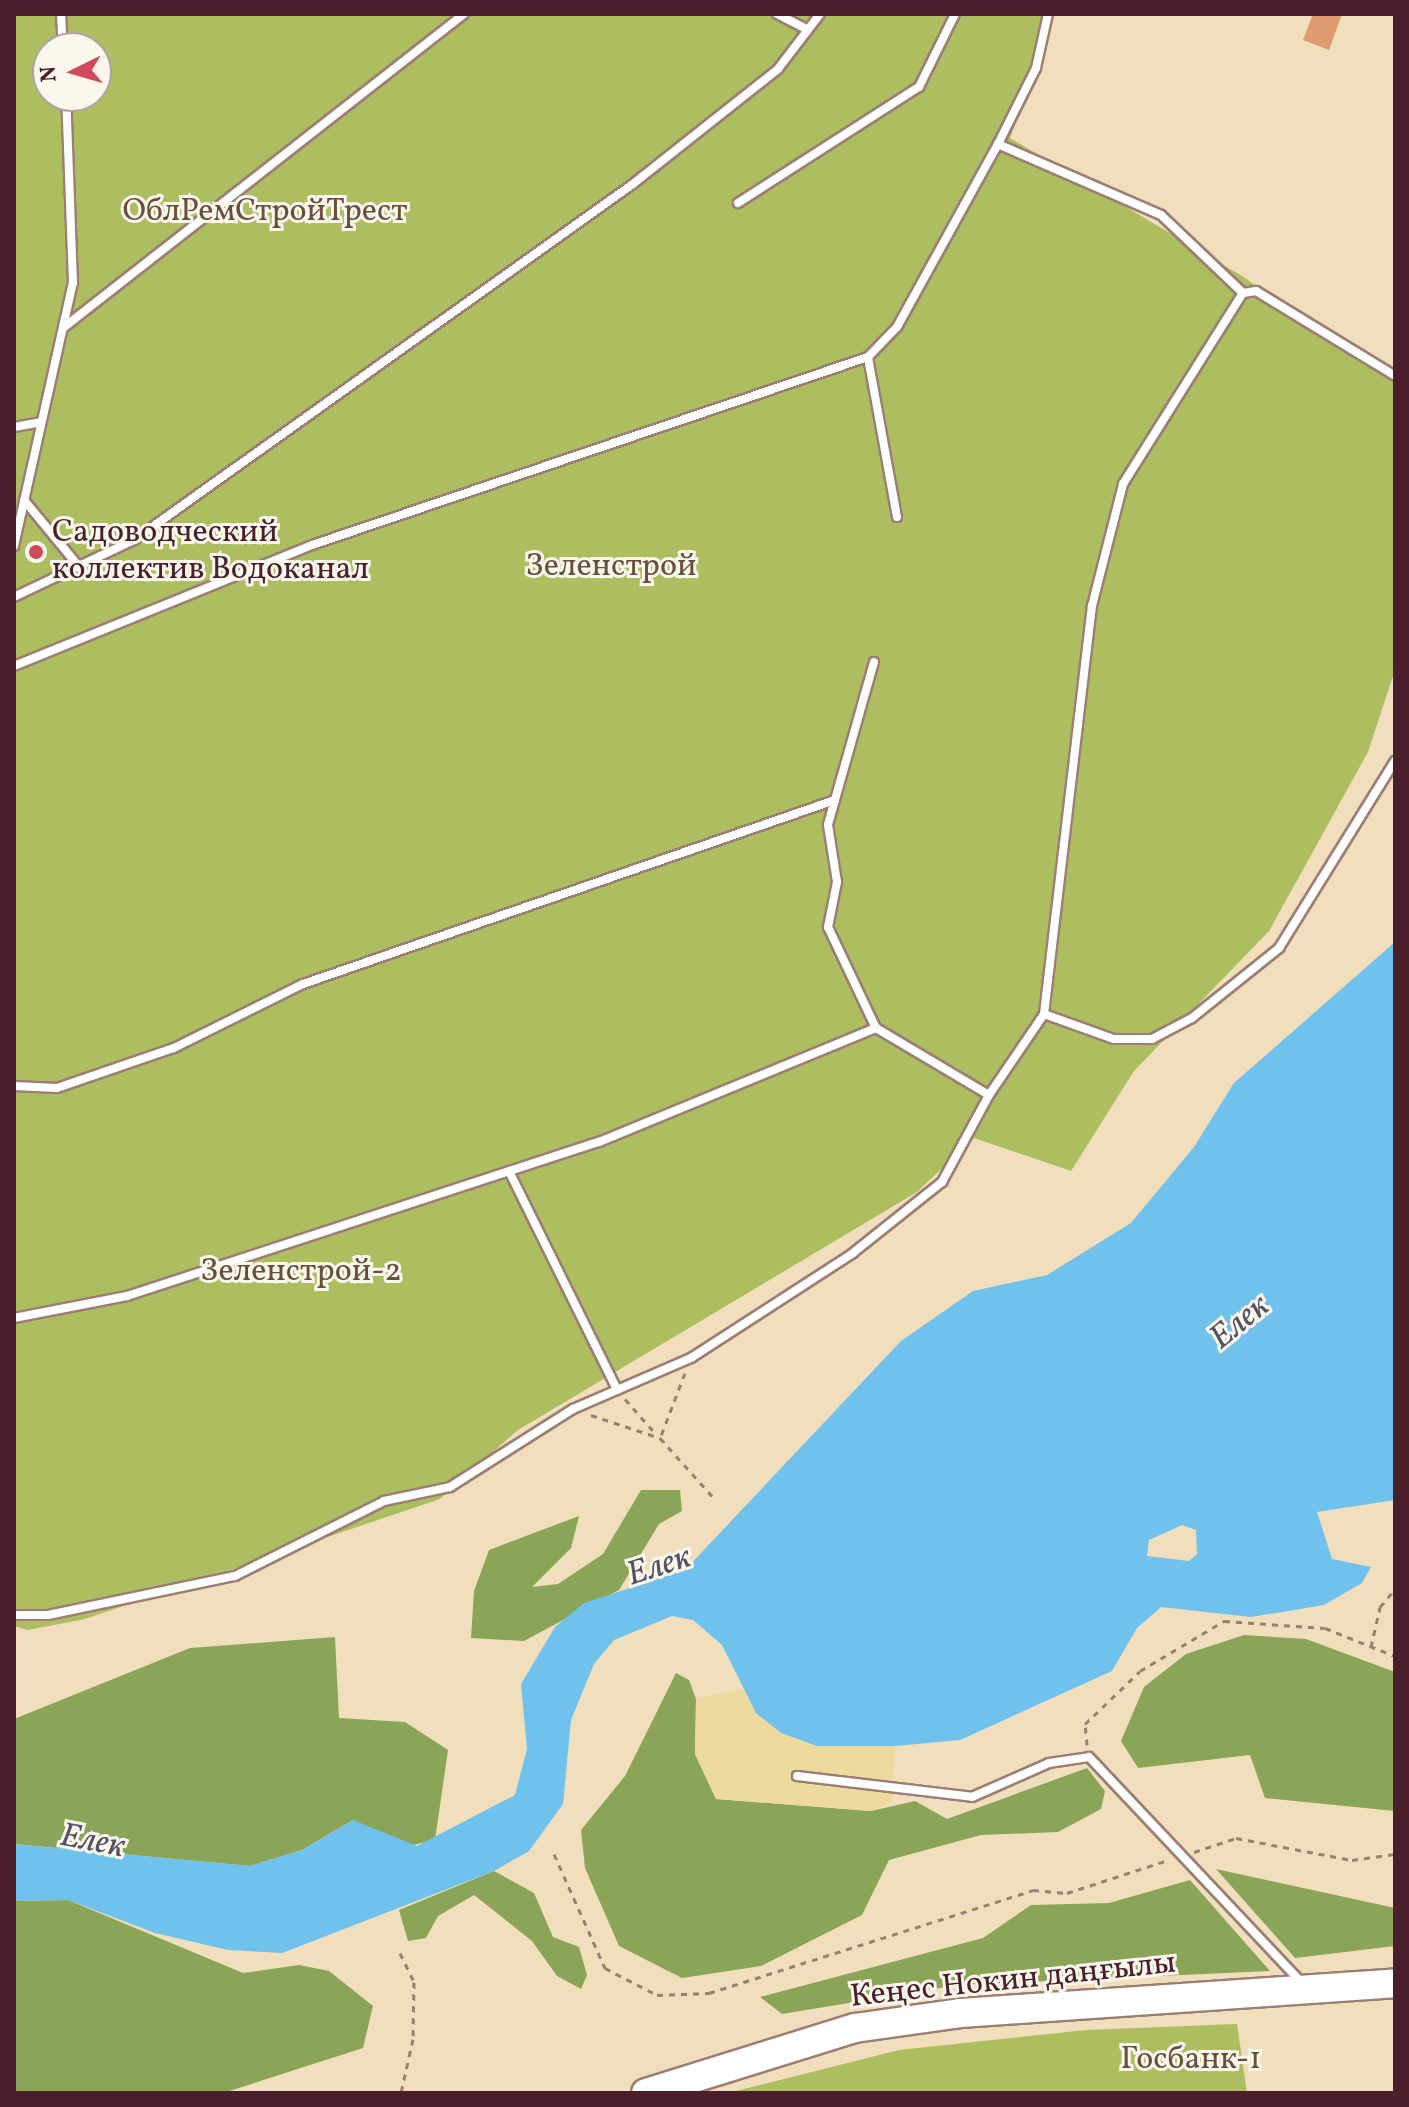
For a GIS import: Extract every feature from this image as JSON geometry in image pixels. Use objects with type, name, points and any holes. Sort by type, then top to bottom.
[{"type":"highway","name":"Кеңес Нокин даңғылы","points":[[646,2093],[855,2028],[960,2013],[1395,1983]]},
{"type":"lane","points":[[63,328],[464,14]]},
{"type":"lane","points":[[777,14],[805,28]]},
{"type":"lane","points":[[14,597],[134,540],[633,184],[778,69],[805,28],[820,14]]},
{"type":"lane","points":[[738,203],[919,87],[955,14]]},
{"type":"lane","points":[[14,666],[312,545],[868,357],[897,327],[998,144],[1036,68],[1048,14]]},
{"type":"lane","points":[[14,546],[73,283],[67,112]]},
{"type":"lane","points":[[998,144],[1161,215],[1243,293]]},
{"type":"lane","points":[[14,1615],[48,1615],[235,1576],[384,1501],[450,1487],[573,1409],[691,1358],[853,1253],[942,1182],[989,1095],[1044,1014],[1092,606],[1123,484],[1243,293],[1256,291],[1395,376]]},
{"type":"lane","points":[[868,357],[897,517]]},
{"type":"lane","points":[[14,427],[41,422]]},
{"type":"lane","points":[[24,500],[80,568]]},
{"type":"lane","points":[[874,662],[828,825],[837,882],[828,927],[876,1028],[989,1095]]},
{"type":"lane","points":[[1044,1014],[1114,1039],[1152,1039],[1192,1018],[1279,948],[1395,761]]},
{"type":"lane","points":[[14,1086],[57,1088],[174,1048],[303,984],[835,800]]},
{"type":"lane","points":[[14,1318],[127,1296],[509,1171],[876,1028]]},
{"type":"lane","points":[[509,1171],[617,1390]]},
{"type":"lane","points":[[797,1776],[972,1797],[1049,1763],[1089,1757],[1180,1859],[1308,1990]]},
{"type":"path","points":[[660,1438],[691,1358]]},
{"type":"path","points":[[617,1390],[713,1497]]},
{"type":"path","points":[[573,1409],[660,1438]]},
{"type":"path","points":[[1371,1647],[1380,1607],[1395,1589]]},
{"type":"path","points":[[1089,1757],[1085,1724],[1140,1671],[1224,1621],[1325,1628],[1395,1656]]},
{"type":"path","points":[[554,1854],[605,1968],[657,1995],[709,1993],[1033,1890],[1067,1893],[1180,1859],[1236,1838],[1352,1860],[1395,1854]]},
{"type":"path","points":[[400,1953],[414,1982],[413,2039],[401,2093]]},
{"type":"green space","points":[[14,14],[1055,14],[1010,138],[1242,276],[1395,380],[1395,670],[1368,752],[1269,931],[1134,1071],[1071,1171],[974,1138],[917,1192],[518,1430],[440,1499],[85,1619],[28,1630],[14,1626]]},
{"type":"green space","points":[[641,1490],[680,1490],[682,1511],[659,1524],[619,1590],[524,1641],[471,1638],[474,1591],[489,1550],[579,1516],[571,1548],[532,1587],[558,1584],[603,1554]]},
{"type":"green space","points":[[1244,1635],[1306,1639],[1395,1672],[1395,1811],[1265,1798],[1250,1755],[1138,1768],[1121,1741],[1144,1687],[1186,1654]]},
{"type":"green space","points":[[335,1637],[339,1718],[405,1722],[448,1750],[435,1840],[404,1847],[353,1820],[302,1850],[250,1866],[14,1844],[14,1719],[190,1648]]},
{"type":"green space","points":[[676,1673],[689,1680],[696,1699],[695,1754],[716,1799],[871,1811],[915,1801],[947,1819],[1087,1768],[1105,1791],[1101,1809],[1058,1832],[981,1835],[889,1860],[862,1915],[761,1966],[682,1978],[619,1946],[585,1868],[581,1830],[625,1776]]},
{"type":"green space","points":[[1216,1869],[1395,1908],[1395,1946],[1295,1958]]},
{"type":"green space","points":[[494,1871],[534,1893],[553,1937],[579,1947],[587,1975],[581,1989],[557,1976],[532,1941],[474,1895],[438,1916],[426,1938],[408,1941],[399,1910]]},
{"type":"green space","points":[[1190,1880],[1270,1971],[958,1985],[782,2014],[760,1997],[983,1938],[1031,1905],[1109,1903]]},
{"type":"green space","points":[[68,1900],[243,1973],[299,1965],[329,1971],[373,2006],[363,2048],[223,2093],[14,2093],[14,1901]]},
{"type":"green space","name":"Госбанк-1","points":[[1237,2024],[1247,2093],[728,2093],[899,2050],[1086,2030]]},
{"type":"sand","points":[[742,1689],[781,1733],[817,1746],[895,1746],[892,1802],[871,1811],[716,1799],[695,1754],[696,1699]]},
{"type":"water","name":"Елек","points":[[1395,942],[1395,1500],[1317,1512],[1332,1559],[1371,1567],[1362,1583],[1324,1605],[1251,1617],[1161,1607],[1137,1628],[1112,1671],[960,1740],[895,1746],[817,1746],[781,1733],[756,1713],[722,1645],[693,1620],[672,1616],[614,1640],[594,1664],[571,1720],[563,1804],[529,1851],[494,1871],[282,1953],[228,1950],[155,1933],[68,1900],[14,1901],[14,1844],[250,1866],[302,1850],[353,1820],[417,1846],[515,1795],[527,1749],[521,1684],[555,1627],[584,1603],[685,1570],[901,1341],[973,1291],[1047,1275],[1131,1223],[1194,1147],[1234,1083]],"holes":[[[1182,1525],[1196,1530],[1197,1554],[1189,1561],[1147,1556],[1149,1540]]]},
{"type":"building","points":[[1313,14],[1342,14],[1329,50],[1303,40]]},
{"type":"place","name":"Садоводческий коллектив Водоканал","points":[[36,552]]},
{"type":"park label","name":"ОблРемСтройТрест","points":[[265,212]]},
{"type":"park label","name":"Зеленстрой","points":[[611,567]]},
{"type":"park label","name":"Зеленстрой-2","points":[[301,1272]]}]
